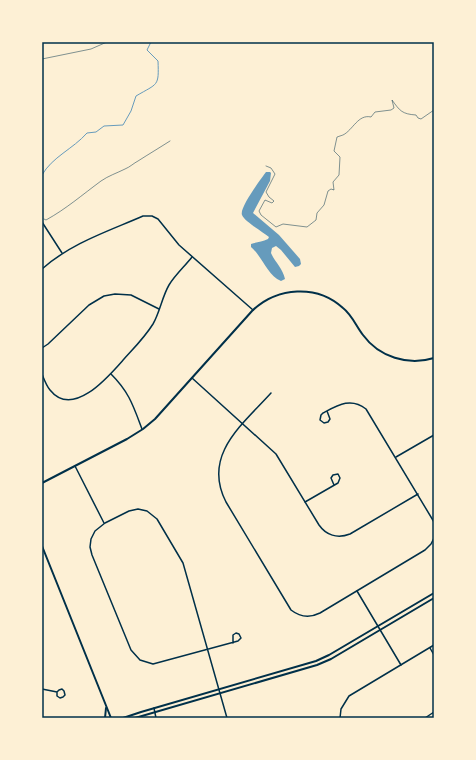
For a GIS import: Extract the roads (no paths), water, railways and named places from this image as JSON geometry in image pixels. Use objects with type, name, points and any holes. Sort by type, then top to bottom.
[{"type":"main road","points":[[42,483],[127,439],[143,429],[155,419],[253,310],[265,301],[284,293],[304,291],[319,294],[332,300],[344,308],[353,318],[368,341],[384,353],[410,361],[423,361],[434,358]]},
{"type":"main road","points":[[42,546],[110,718]]},
{"type":"main road","points":[[123,718],[316,661],[329,655],[434,593]]},
{"type":"main road","points":[[135,718],[317,665],[331,659],[434,598]]},
{"type":"main road","points":[[105,718],[106,707]]},
{"type":"street","points":[[42,269],[62,253],[149,215],[158,219],[173,239],[253,310]]},
{"type":"street","points":[[42,222],[62,253]]},
{"type":"street","points":[[42,374],[52,393],[68,399],[77,398],[101,384],[148,331],[160,310],[169,284],[192,257]]},
{"type":"street","points":[[42,348],[89,304],[104,296],[115,294],[131,295],[160,310]]},
{"type":"street","points":[[111,374],[128,394],[143,429]]},
{"type":"street","points":[[192,378],[279,457],[322,529],[329,534],[342,536],[350,534],[418,494]]},
{"type":"street","points":[[271,393],[230,439],[221,457],[218,470],[221,490],[226,502],[288,606],[298,614],[312,616],[320,613],[425,550],[434,538]]},
{"type":"street","points":[[327,411],[330,419],[328,422],[324,423],[320,420],[320,416],[327,411],[346,402],[363,406],[369,412],[434,522]]},
{"type":"street","points":[[396,457],[434,435]]},
{"type":"street","points":[[75,466],[104,523]]},
{"type":"street","points":[[305,502],[334,485],[340,480],[338,474],[333,475],[331,478],[334,485]]},
{"type":"street","points":[[227,718],[208,649],[183,563],[158,519],[147,511],[138,509],[129,510],[104,523],[98,528],[91,539],[90,547],[92,555],[131,650],[136,657],[148,663],[158,664],[208,649],[233,642],[240,639],[239,634],[236,633],[233,635],[233,642]]},
{"type":"street","points":[[357,591],[401,665]]},
{"type":"street","points":[[340,718],[341,709],[349,696],[434,645]]},
{"type":"street","points":[[430,648],[434,655]]},
{"type":"street","points":[[42,689],[57,692],[62,689],[65,695],[60,698],[57,696],[57,692]]},
{"type":"street","points":[[154,708],[156,718]]},
{"type":"street","points":[[425,718],[434,712]]},
{"type":"water","points":[[266,172],[271,173],[270,181],[253,213],[279,235],[300,259],[301,264],[295,267],[281,250],[276,246],[272,248],[271,253],[283,272],[285,279],[281,281],[268,270],[251,247],[251,244],[266,240],[269,237],[242,215],[242,211],[247,200]]},
{"type":"waterway","points":[[42,175],[51,163],[87,133],[96,132],[104,126],[123,125],[131,111],[136,96],[156,83],[158,76],[158,61],[147,50],[151,42]]}]
